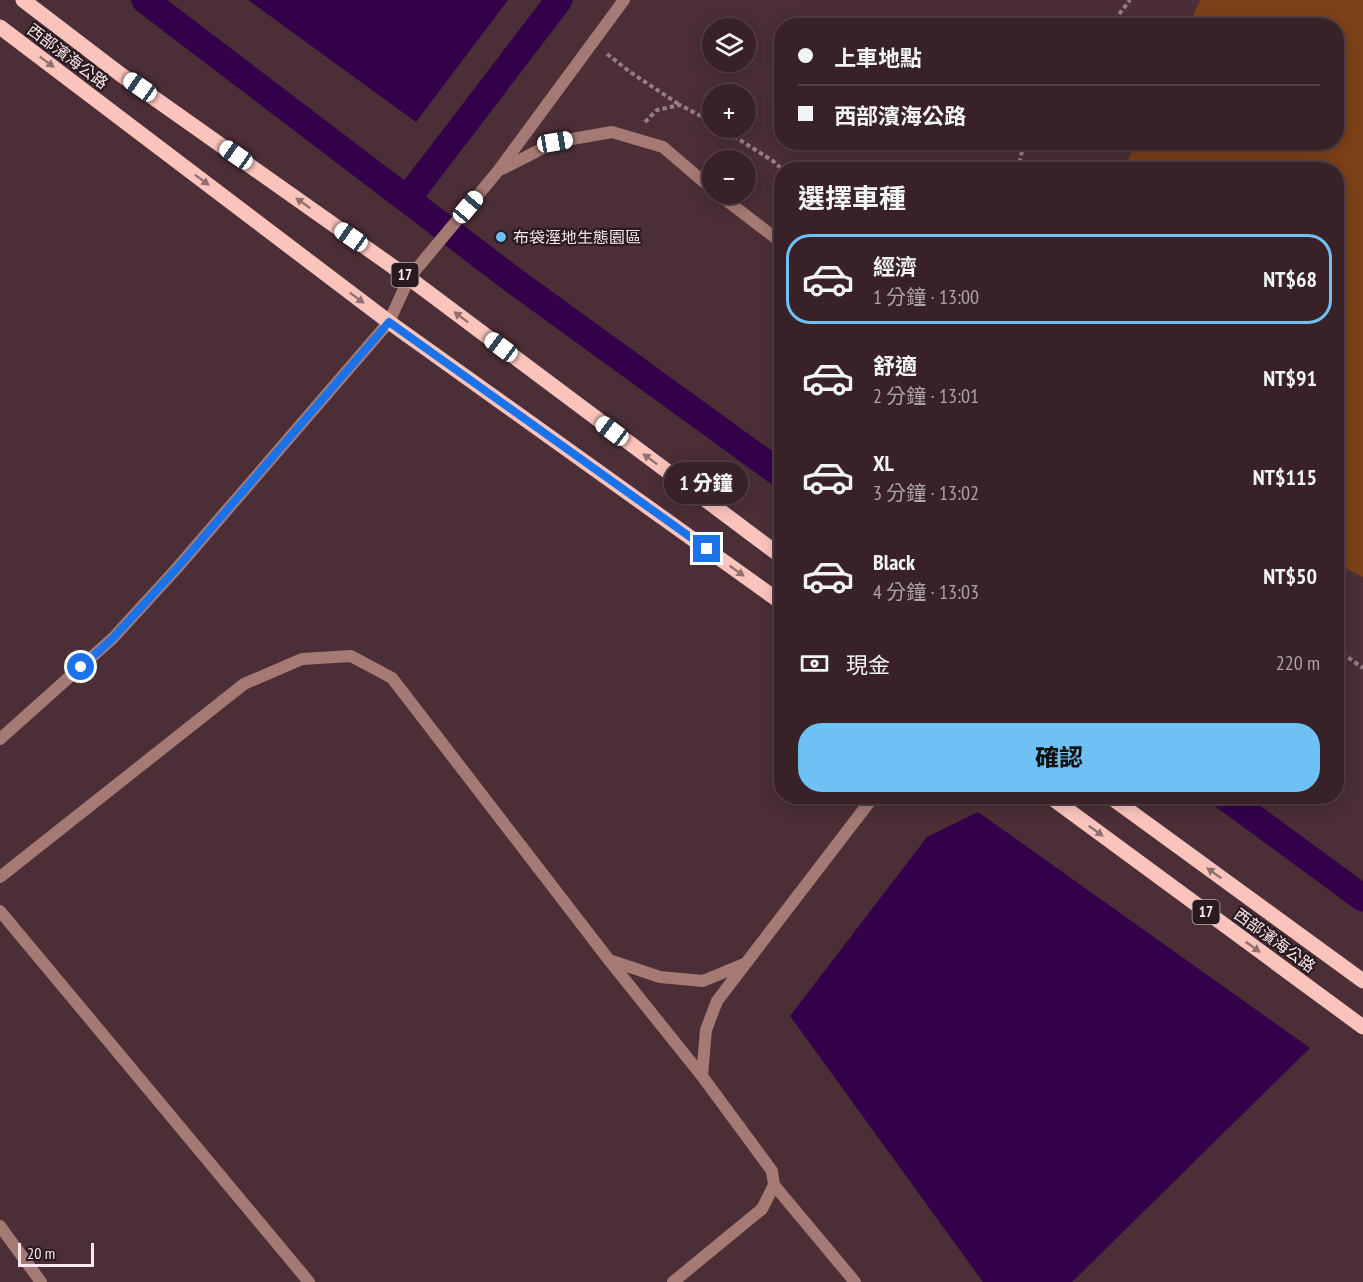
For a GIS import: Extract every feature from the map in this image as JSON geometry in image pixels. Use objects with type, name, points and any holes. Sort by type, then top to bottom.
[{"type":"main road","name":"西部濱海公路","points":[[23,0],[120,74],[409,278],[774,551]]},
{"type":"main road","name":"西部濱海公路","points":[[0,27],[389,322],[774,597]]},
{"type":"main road","name":"西部濱海公路","points":[[1060,804],[1363,1027]]},
{"type":"main road","name":"西部濱海公路","points":[[1120,804],[1363,981]]},
{"type":"street","points":[[0,739],[121,629],[177,568],[389,322],[409,278],[498,171],[624,0]]},
{"type":"street","points":[[498,171],[555,142],[612,132],[663,147],[702,180]]},
{"type":"street","points":[[731,204],[774,237]]},
{"type":"street","points":[[0,877],[244,684],[302,659],[351,656],[392,678],[609,960],[702,1076],[772,1171],[774,1185],[855,1282]]},
{"type":"street","points":[[702,1076],[706,1030],[717,1001],[868,804]]},
{"type":"street","points":[[0,910],[309,1282]]},
{"type":"street","points":[[609,960],[660,977],[703,981],[745,964]]},
{"type":"street","points":[[673,1282],[762,1209],[774,1185]]},
{"type":"street","points":[[0,1226],[41,1282]]},
{"type":"path","points":[[1116,18],[1130,0]]},
{"type":"path","points":[[593,43],[630,72],[702,117]]},
{"type":"path","points":[[636,139],[639,128],[657,110],[680,105]]},
{"type":"path","points":[[737,138],[774,162]]},
{"type":"path","points":[[1344,655],[1363,668]]},
{"type":"shaded area","points":[[248,0],[508,0],[416,122]]},
{"type":"shaded area","points":[[1200,0],[1363,0],[1363,577],[1344,568],[1344,162],[1127,162],[1133,150],[1344,150],[1344,18],[1192,18]]},
{"type":"shaded area","points":[[978,812],[1310,1048],[1072,1282],[983,1282],[790,1016],[927,837]]},
{"type":"waterway","points":[[145,0],[513,280],[774,469]]},
{"type":"waterway","points":[[407,199],[559,0]]},
{"type":"waterway","points":[[1235,804],[1363,898]]},
{"type":"place","name":"布袋溼地生態園區","points":[[501,237]]},
{"type":"route","points":[[81,667],[113,638],[177,568],[389,322],[707,549]]}]
